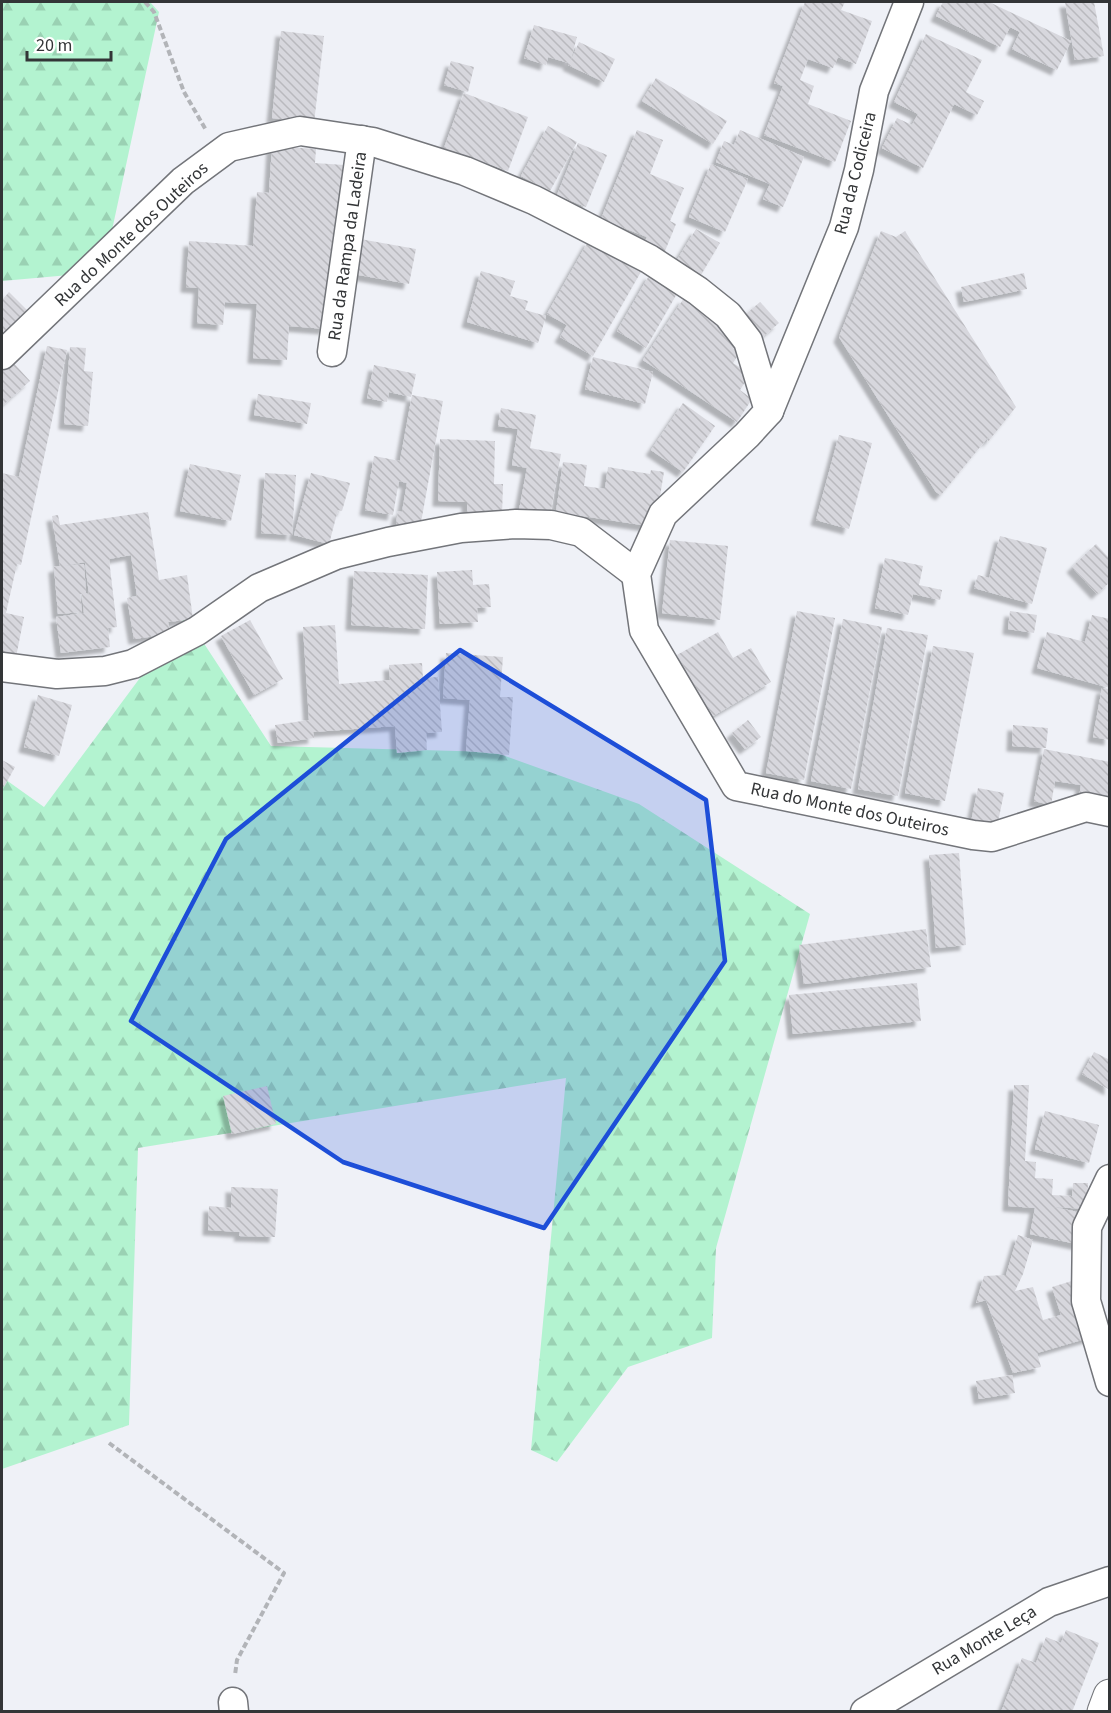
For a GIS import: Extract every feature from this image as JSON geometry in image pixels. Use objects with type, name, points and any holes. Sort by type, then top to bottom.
[{"type":"street","name":"Rua da Codiceira","points":[[769,411],[844,227],[859,171],[874,91],[909,2]]},
{"type":"street","name":"Rua do Monte dos Outeiros","points":[[2,356],[183,181],[228,147],[300,131],[374,142],[465,171],[534,200],[649,259],[698,291],[728,315],[748,341],[769,411]]},
{"type":"street","name":"Rua da Rampa da Ladeira","points":[[332,352],[362,140]]},
{"type":"street","points":[[2,667],[57,674],[105,671],[133,664],[197,631],[259,588],[336,555],[461,528],[516,524],[551,525],[581,532],[636,574],[663,514],[747,435],[769,411]]},
{"type":"street","name":"Rua do Monte dos Outeiros","points":[[636,574],[644,630],[736,786],[992,837],[1086,807],[1110,812]]},
{"type":"street","points":[[1107,1189],[1087,1227],[1086,1301],[1110,1382]]},
{"type":"street","name":"Rua Monte Leça","points":[[866,1712],[1049,1602],[1110,1581]]},
{"type":"street","points":[[1104,1712],[1110,1696]]},
{"type":"path","points":[[145,2],[154,12],[184,92],[207,131],[228,147]]},
{"type":"path","points":[[109,1443],[284,1573],[237,1660],[234,1707]]},
{"type":"highlighted area","points":[[460,650],[706,800],[725,961],[544,1228],[343,1162],[131,1021],[226,839]]},
{"type":"green space","points":[[2,2],[150,2],[159,12],[103,272],[2,281]]},
{"type":"green space","points":[[186,616],[271,746],[494,752],[639,804],[810,914],[716,1248],[712,1338],[628,1367],[557,1462],[531,1450],[566,1078],[138,1148],[129,1425],[2,1469],[2,777],[44,807]]},
{"type":"building","points":[[805,2],[845,2],[841,10],[872,21],[856,64],[838,57],[833,68],[808,59],[800,80],[814,86],[808,104],[851,121],[835,162],[764,135],[783,86],[774,83]]},
{"type":"building","points":[[943,2],[989,2],[1071,41],[1057,70],[1012,49],[1020,32],[1010,27],[1000,47],[936,16]]},
{"type":"building","points":[[1065,2],[1094,2],[1104,56],[1075,60]]},
{"type":"building","points":[[534,25],[577,37],[570,62],[579,42],[615,59],[604,82],[568,65],[569,63],[548,57],[546,65],[524,58]]},
{"type":"building","points":[[281,31],[324,36],[314,123],[272,118]]},
{"type":"building","points":[[926,34],[982,60],[966,92],[984,101],[977,115],[954,104],[923,168],[882,148],[897,118],[912,125],[918,114],[894,102]]},
{"type":"building","points":[[451,61],[474,67],[468,92],[444,85]]},
{"type":"building","points":[[656,78],[727,121],[713,144],[642,101]]},
{"type":"building","points":[[464,93],[528,117],[508,171],[444,148]]},
{"type":"building","points":[[548,126],[577,142],[550,191],[521,176]]},
{"type":"building","points":[[637,130],[663,140],[650,174],[684,188],[670,221],[676,224],[663,256],[642,248],[647,237],[601,219]]},
{"type":"building","points":[[740,130],[804,157],[783,207],[763,199],[770,184],[716,162],[724,141],[734,145]]},
{"type":"building","points":[[578,143],[607,155],[586,207],[557,195]]},
{"type":"building","points":[[272,146],[316,149],[315,163],[344,165],[337,252],[326,329],[289,326],[287,360],[253,358],[257,304],[225,302],[223,325],[197,323],[199,288],[186,287],[189,241],[253,246],[257,192],[269,193]]},
{"type":"building","points":[[711,164],[748,179],[725,232],[689,217]]},
{"type":"building","points":[[696,229],[720,243],[698,280],[674,265]]},
{"type":"building","points":[[881,231],[896,237],[905,231],[1016,407],[941,495],[936,492],[839,337]]},
{"type":"building","points":[[360,239],[416,249],[409,284],[353,274]]},
{"type":"building","points":[[589,240],[642,270],[593,356],[560,337],[567,325],[547,314]]},
{"type":"building","points":[[481,271],[515,281],[510,296],[528,301],[525,310],[546,316],[538,343],[467,322]]},
{"type":"building","points":[[1024,273],[1027,289],[964,302],[961,287]]},
{"type":"building","points":[[650,274],[679,290],[646,348],[617,331]]},
{"type":"building","points":[[9,292],[29,312],[2,341],[2,300]]},
{"type":"building","points":[[684,298],[748,340],[733,363],[750,374],[740,390],[752,399],[737,422],[643,360]]},
{"type":"building","points":[[760,302],[779,323],[758,341],[739,320]]},
{"type":"building","points":[[47,346],[67,350],[21,565],[17,564],[6,613],[24,617],[16,657],[2,654],[2,473],[19,477]]},
{"type":"building","points":[[70,347],[86,348],[84,371],[93,372],[88,426],[64,424]]},
{"type":"building","points":[[593,357],[653,372],[645,404],[585,389]]},
{"type":"building","points":[[10,359],[30,381],[2,406],[2,366]]},
{"type":"building","points":[[374,365],[416,374],[411,397],[389,392],[387,402],[367,398]]},
{"type":"building","points":[[258,394],[311,403],[307,424],[254,415]]},
{"type":"building","points":[[412,395],[443,401],[420,528],[396,524],[398,511],[402,512],[407,483],[399,481],[393,515],[365,510],[374,456],[400,461]]},
{"type":"building","points":[[683,403],[715,426],[683,472],[651,450]]},
{"type":"building","points":[[501,408],[536,415],[530,448],[561,454],[550,516],[519,510],[527,468],[512,465],[518,429],[498,426]]},
{"type":"building","points":[[839,435],[872,443],[849,529],[816,520]]},
{"type":"building","points":[[440,439],[495,441],[494,484],[503,484],[502,516],[467,515],[467,502],[438,501]]},
{"type":"building","points":[[563,462],[587,465],[584,486],[605,489],[608,467],[650,474],[651,470],[664,472],[655,527],[556,512]]},
{"type":"building","points":[[190,464],[241,475],[231,521],[180,511]]},
{"type":"building","points":[[265,473],[296,475],[292,535],[261,533]]},
{"type":"building","points":[[311,473],[350,483],[342,511],[338,510],[329,544],[294,535]]},
{"type":"building","points":[[148,512],[159,580],[187,575],[193,619],[168,622],[170,634],[134,639],[127,598],[137,596],[131,555],[109,559],[117,627],[108,628],[110,647],[61,653],[56,617],[84,613],[82,594],[80,594],[82,612],[58,614],[54,567],[60,566],[52,516],[58,515],[60,525]],"holes":[[[85,562],[89,595],[86,593],[84,564],[64,566]]]},
{"type":"building","points":[[1000,536],[1047,548],[1032,604],[974,588],[978,575],[989,578]]},
{"type":"building","points":[[670,540],[728,546],[720,620],[662,613]]},
{"type":"building","points":[[1096,544],[1110,559],[1110,582],[1097,594],[1072,567]]},
{"type":"building","points":[[885,558],[923,566],[919,585],[942,590],[940,600],[913,594],[908,615],[875,608]]},
{"type":"building","points":[[472,570],[473,585],[489,584],[491,607],[477,608],[478,622],[440,624],[437,572]]},
{"type":"building","points":[[354,571],[428,575],[425,629],[351,625]]},
{"type":"building","points":[[797,611],[835,618],[804,780],[766,773]]},
{"type":"building","points":[[1010,611],[1037,615],[1034,633],[1008,629]]},
{"type":"building","points":[[1092,615],[1110,619],[1110,688],[1037,668],[1047,632],[1085,642]]},
{"type":"building","points":[[843,619],[882,627],[851,789],[811,781]]},
{"type":"building","points":[[250,620],[283,679],[254,695],[221,636]]},
{"type":"building","points":[[335,625],[339,684],[390,680],[389,665],[422,663],[423,678],[438,677],[442,732],[426,733],[427,750],[397,753],[395,726],[313,732],[314,738],[278,743],[275,725],[309,720],[303,627]]},
{"type":"building","points":[[887,628],[928,635],[898,796],[858,789]]},
{"type":"building","points":[[718,632],[733,658],[751,648],[771,682],[713,716],[677,655]]},
{"type":"building","points":[[933,646],[974,653],[945,801],[905,793]]},
{"type":"building","points":[[446,653],[503,657],[500,697],[513,697],[509,755],[466,751],[470,700],[443,698]]},
{"type":"building","points":[[1102,688],[1110,689],[1110,740],[1093,737]]},
{"type":"building","points":[[38,695],[72,705],[59,756],[24,747]]},
{"type":"building","points":[[748,720],[761,737],[745,749],[732,733]]},
{"type":"building","points":[[1013,725],[1048,728],[1046,748],[1012,746]]},
{"type":"building","points":[[1044,749],[1110,762],[1110,803],[1079,797],[1081,785],[1055,781],[1051,805],[1034,801]]},
{"type":"building","points":[[2,760],[15,767],[4,787],[2,785]]},
{"type":"building","points":[[978,788],[1004,793],[997,827],[971,822]]},
{"type":"building","points":[[959,853],[966,945],[936,948],[929,855]]},
{"type":"building","points":[[926,929],[931,967],[804,984],[799,945]]},
{"type":"building","points":[[917,983],[921,1021],[793,1034],[789,995]]},
{"type":"building","points":[[1094,1052],[1110,1060],[1110,1090],[1082,1074]]},
{"type":"building","points":[[1014,1085],[1029,1085],[1025,1161],[1036,1162],[1035,1178],[1053,1179],[1052,1195],[1072,1196],[1073,1183],[1088,1183],[1087,1209],[1053,1207],[1088,1214],[1081,1245],[1030,1234],[1035,1208],[1008,1206]]},
{"type":"building","points":[[267,1086],[276,1124],[232,1134],[223,1096]]},
{"type":"building","points":[[1045,1111],[1099,1125],[1089,1163],[1035,1149]]},
{"type":"building","points":[[231,1187],[278,1189],[275,1237],[239,1236],[240,1232],[208,1230],[209,1206],[231,1208]]},
{"type":"building","points":[[1018,1235],[1033,1240],[1023,1274],[1015,1291],[1033,1287],[1043,1320],[1061,1315],[1052,1287],[1075,1280],[1092,1337],[1037,1353],[1041,1367],[1013,1373],[986,1300],[976,1303],[984,1276],[1006,1275]]},
{"type":"building","points":[[1012,1375],[1015,1393],[979,1399],[976,1381]]},
{"type":"building","points":[[1066,1630],[1099,1643],[1072,1712],[1001,1712],[1022,1658],[1036,1663],[1046,1637],[1061,1643]]}]
